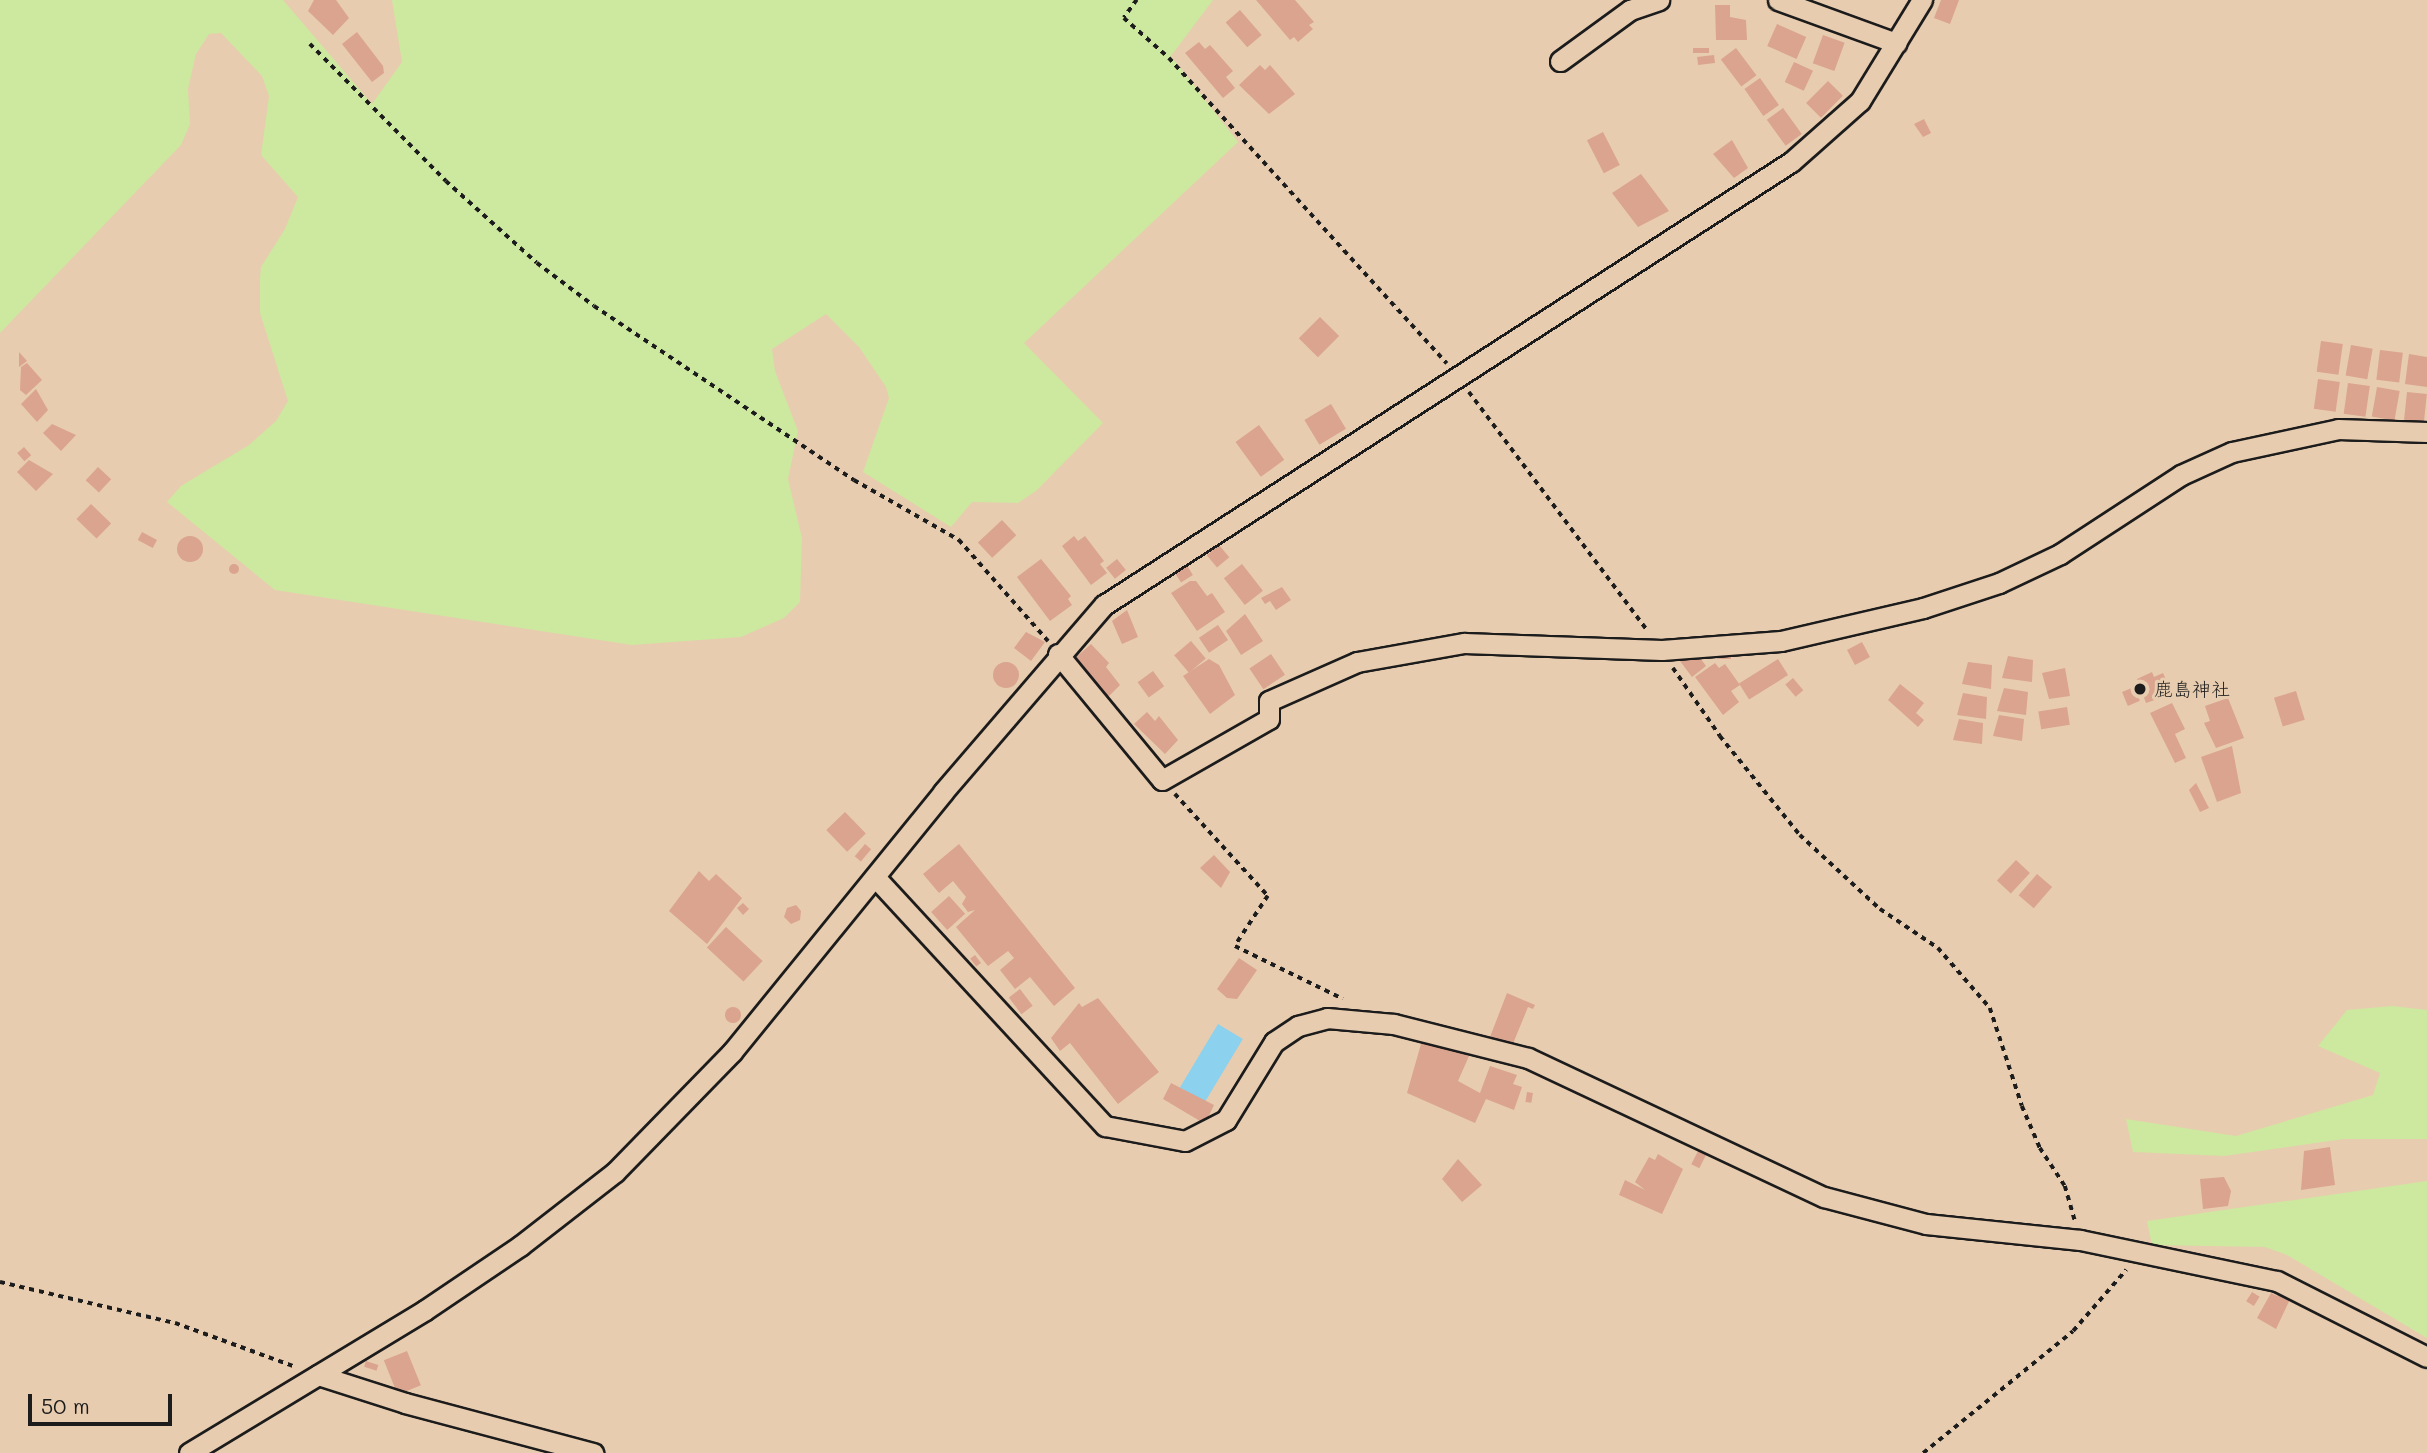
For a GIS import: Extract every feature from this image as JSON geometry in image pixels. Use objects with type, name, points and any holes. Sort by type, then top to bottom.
[{"type":"street","points":[[1560,61],[1637,3],[1659,0]]},
{"type":"street","points":[[1778,0],[1896,43]]},
{"type":"street","points":[[189,1453],[500,1260],[615,1172],[732,1052],[1058,654],[1104,605],[1456,374],[1791,162],[1860,101],[1922,0]]},
{"type":"street","points":[[1058,654],[1162,780],[1269,719],[1269,701],[1321,675],[1376,657],[1487,642],[1662,650],[1771,643],[1923,608],[1999,583],[2060,554],[2181,475],[2232,452],[2338,429],[2427,432]]},
{"type":"street","points":[[876,877],[1105,1126],[1185,1141],[1226,1119],[1274,1042],[1298,1026],[1327,1018],[1394,1024],[1528,1058],[1824,1197],[1926,1224],[2080,1240],[2277,1281],[2427,1357]]},
{"type":"street","points":[[318,1375],[405,1403],[593,1453]]},
{"type":"path","points":[[1137,0],[1124,18],[1169,58],[1456,374],[1662,650],[1720,736],[1800,835],[1880,909],[1938,948],[1990,1008],[2022,1106],[2040,1148],[2065,1186],[2080,1240]]},
{"type":"path","points":[[310,44],[446,181],[537,263],[594,306],[854,480],[959,540],[1058,654]]},
{"type":"path","points":[[1162,780],[1268,895],[1235,946],[1345,1000]]},
{"type":"path","points":[[1923,1453],[2073,1331],[2140,1252]]},
{"type":"path","points":[[0,1282],[175,1323],[318,1375]]},
{"type":"green space","points":[[0,0],[283,0],[372,104],[402,62],[392,0],[1213,0],[1171,56],[1238,142],[1024,343],[1103,423],[1036,491],[1018,503],[972,502],[951,527],[863,472],[889,398],[886,387],[859,347],[826,314],[772,349],[775,371],[798,431],[788,479],[802,538],[800,602],[784,618],[741,637],[632,645],[275,590],[167,502],[181,486],[249,445],[276,421],[288,401],[260,313],[260,278],[261,267],[285,229],[298,197],[261,155],[269,96],[262,76],[221,33],[209,34],[196,54],[188,89],[190,124],[181,145],[0,333]]},
{"type":"green space","points":[[2392,1006],[2427,1010],[2427,1139],[2344,1139],[2224,1156],[2133,1152],[2126,1119],[2236,1136],[2373,1095],[2380,1073],[2318,1046],[2347,1010]]},
{"type":"green space","points":[[2427,1181],[2427,1338],[2287,1255],[2265,1247],[2152,1245],[2147,1221]]},
{"type":"water","points":[[1218,1024],[1243,1039],[1205,1102],[1180,1087]]},
{"type":"building","points":[[314,0],[336,0],[349,18],[333,35],[308,11]]},
{"type":"building","points":[[1256,0],[1295,0],[1314,22],[1309,25],[1313,29],[1298,42],[1294,37],[1290,40]]},
{"type":"building","points":[[1941,0],[1959,0],[1950,24],[1934,18]]},
{"type":"building","points":[[1715,5],[1730,5],[1730,17],[1746,20],[1747,40],[1716,40]]},
{"type":"building","points":[[1240,10],[1262,35],[1247,47],[1226,22]]},
{"type":"building","points":[[1777,24],[1806,37],[1796,59],[1767,46]]},
{"type":"building","points":[[357,32],[383,66],[384,73],[372,82],[342,44]]},
{"type":"building","points":[[1823,35],[1845,43],[1834,71],[1813,63]]},
{"type":"building","points":[[1199,42],[1205,49],[1210,45],[1233,71],[1226,77],[1235,88],[1223,98],[1185,53]]},
{"type":"building","points":[[1693,48],[1709,48],[1709,53],[1693,53]]},
{"type":"building","points":[[1736,48],[1756,75],[1741,87],[1721,59]]},
{"type":"building","points":[[1714,55],[1715,63],[1698,65],[1697,57]]},
{"type":"building","points":[[1794,62],[1813,71],[1804,91],[1785,82]]},
{"type":"building","points":[[1260,65],[1265,70],[1270,65],[1295,94],[1269,114],[1239,85]]},
{"type":"building","points":[[1760,78],[1779,105],[1763,116],[1744,89]]},
{"type":"building","points":[[1828,81],[1843,96],[1821,118],[1806,103]]},
{"type":"building","points":[[1783,108],[1802,134],[1786,146],[1767,120]]},
{"type":"building","points":[[1924,119],[1931,133],[1923,137],[1914,124]]},
{"type":"building","points":[[1603,132],[1620,165],[1604,173],[1587,140]]},
{"type":"building","points":[[1732,140],[1748,168],[1734,178],[1713,154]]},
{"type":"building","points":[[1641,174],[1669,211],[1638,227],[1612,193]]},
{"type":"building","points":[[1320,317],[1339,336],[1318,357],[1299,338]]},
{"type":"building","points":[[2321,341],[2343,344],[2338,375],[2317,372]]},
{"type":"building","points":[[2351,345],[2373,349],[2367,379],[2346,376]]},
{"type":"building","points":[[2380,350],[2403,353],[2399,383],[2376,380]]},
{"type":"building","points":[[19,352],[27,361],[19,367]]},
{"type":"building","points":[[2409,354],[2427,357],[2427,387],[2405,384]]},
{"type":"building","points":[[27,363],[42,380],[26,395],[20,390],[21,367]]},
{"type":"building","points":[[2318,379],[2340,382],[2336,412],[2314,409]]},
{"type":"building","points":[[2348,383],[2370,386],[2365,417],[2344,414]]},
{"type":"building","points":[[2377,387],[2400,391],[2394,421],[2372,417]]},
{"type":"building","points":[[36,389],[48,410],[37,422],[21,404]]},
{"type":"building","points":[[2407,392],[2427,394],[2424,422],[2404,420]]},
{"type":"building","points":[[1331,404],[1346,429],[1319,445],[1304,420]]},
{"type":"building","points":[[52,424],[76,435],[61,451],[43,433]]},
{"type":"building","points":[[1259,425],[1284,460],[1261,477],[1236,442]]},
{"type":"building","points":[[24,447],[31,455],[24,461],[17,453]]},
{"type":"building","points":[[29,460],[53,474],[36,491],[17,472]]},
{"type":"building","points":[[98,467],[111,479],[99,492],[86,480]]},
{"type":"building","points":[[91,504],[111,523],[97,539],[76,519]]},
{"type":"building","points":[[1002,520],[1016,535],[992,558],[978,543]]},
{"type":"building","points":[[142,532],[157,540],[153,548],[138,540]]},
{"type":"building","points":[[190,536],[199,540],[203,549],[199,558],[190,562],[181,558],[177,549],[181,540]]},
{"type":"building","points":[[1074,536],[1078,541],[1085,536],[1104,561],[1100,564],[1107,573],[1091,585],[1062,546]]},
{"type":"building","points":[[1219,545],[1229,557],[1217,568],[1207,555]]},
{"type":"building","points":[[1041,559],[1071,596],[1068,599],[1072,605],[1050,621],[1017,577]]},
{"type":"building","points":[[1117,559],[1126,570],[1115,579],[1106,568]]},
{"type":"building","points":[[234,564],[238,565],[238,573],[234,574],[230,573],[229,569],[230,565]]},
{"type":"building","points":[[1186,564],[1193,575],[1181,582],[1174,571]]},
{"type":"building","points":[[1242,564],[1263,591],[1245,605],[1224,578]]},
{"type":"building","points":[[1190,581],[1196,581],[1207,596],[1212,593],[1225,612],[1197,631],[1171,593]]},
{"type":"building","points":[[1282,587],[1291,600],[1276,610],[1270,601],[1265,604],[1261,598]]},
{"type":"building","points":[[1127,610],[1138,637],[1122,644],[1112,621]]},
{"type":"building","points":[[1245,614],[1263,641],[1241,655],[1226,631]]},
{"type":"building","points":[[1218,625],[1228,640],[1209,653],[1199,638]]},
{"type":"building","points":[[1026,632],[1045,642],[1031,661],[1014,648]]},
{"type":"building","points":[[1191,641],[1206,659],[1189,673],[1174,655]]},
{"type":"building","points":[[1862,642],[1870,657],[1855,665],[1847,650]]},
{"type":"building","points":[[1091,644],[1109,663],[1106,667],[1120,685],[1107,698],[1072,661]]},
{"type":"building","points":[[1680,651],[1695,651],[1706,666],[1692,677],[1680,661]]},
{"type":"building","points":[[1717,651],[1731,651],[1731,659],[1717,659]]},
{"type":"building","points":[[1271,654],[1285,675],[1263,689],[1249,669]]},
{"type":"building","points":[[2008,656],[2033,660],[2032,682],[2002,678]]},
{"type":"building","points":[[1209,659],[1219,665],[1235,695],[1210,714],[1183,676]]},
{"type":"building","points":[[1778,659],[1788,675],[1749,699],[1739,683]]},
{"type":"building","points":[[1006,662],[1015,666],[1019,675],[1015,684],[1006,688],[997,684],[993,675],[997,666]]},
{"type":"building","points":[[1968,662],[1992,665],[1991,689],[1962,684]]},
{"type":"building","points":[[1715,663],[1719,668],[1725,664],[1740,685],[1731,691],[1739,702],[1723,715],[1695,677]]},
{"type":"building","points":[[2065,668],[2070,696],[2049,699],[2042,673]]},
{"type":"building","points":[[1153,671],[1164,686],[1149,698],[1138,682]]},
{"type":"building","points":[[2152,672],[2154,677],[2163,673],[2168,684],[2159,687],[2163,697],[2146,703],[2137,679]]},
{"type":"building","points":[[1793,678],[1803,690],[1796,697],[1785,684]]},
{"type":"building","points":[[1900,684],[1924,703],[1916,713],[1924,720],[1918,727],[1888,700]]},
{"type":"building","points":[[2134,687],[2140,701],[2128,706],[2122,692]]},
{"type":"building","points":[[2004,688],[2028,692],[2026,715],[1997,711]]},
{"type":"building","points":[[2296,691],[2305,720],[2283,726],[2274,698]]},
{"type":"building","points":[[1963,693],[1987,697],[1986,719],[1957,715]]},
{"type":"building","points":[[2228,698],[2244,738],[2216,748],[2204,723],[2210,721],[2205,706]]},
{"type":"building","points":[[2172,703],[2185,729],[2175,734],[2186,758],[2175,763],[2150,713]]},
{"type":"building","points":[[2067,707],[2070,725],[2041,729],[2038,712]]},
{"type":"building","points":[[1147,712],[1155,721],[1159,716],[1178,740],[1165,754],[1134,724]]},
{"type":"building","points":[[1999,715],[2024,719],[2022,741],[1993,736]]},
{"type":"building","points":[[1959,719],[1983,723],[1982,744],[1953,740]]},
{"type":"building","points":[[2232,746],[2241,793],[2217,802],[2201,757]]},
{"type":"building","points":[[2196,783],[2209,808],[2200,812],[2189,790]]},
{"type":"building","points":[[845,812],[866,834],[847,852],[826,830]]},
{"type":"building","points":[[865,844],[871,849],[861,861],[855,856]]},
{"type":"building","points":[[959,844],[1075,988],[1054,1006],[1030,977],[1015,989],[1000,970],[1014,958],[1008,951],[988,966],[956,927],[975,910],[968,912],[962,904],[966,897],[953,881],[939,893],[923,874]]},
{"type":"building","points":[[1214,855],[1230,872],[1221,888],[1200,868]]},
{"type":"building","points":[[2016,860],[2030,873],[2011,893],[1997,880]]},
{"type":"building","points":[[699,871],[709,881],[716,874],[742,898],[707,944],[669,911]]},
{"type":"building","points":[[2037,874],[2052,887],[2034,908],[2019,895]]},
{"type":"building","points":[[949,896],[965,914],[947,930],[931,912]]},
{"type":"building","points":[[743,903],[749,909],[743,915],[737,908]]},
{"type":"building","points":[[796,905],[801,911],[800,920],[791,924],[784,917],[787,908]]},
{"type":"building","points":[[726,927],[763,961],[743,982],[707,947]]},
{"type":"building","points":[[975,955],[981,963],[976,967],[970,959]]},
{"type":"building","points":[[1239,958],[1257,970],[1237,999],[1227,998],[1217,989]]},
{"type":"building","points":[[1020,989],[1033,1006],[1021,1014],[1009,997]]},
{"type":"building","points":[[1507,993],[1535,1005],[1533,1009],[1528,1007],[1512,1046],[1490,1037]]},
{"type":"building","points":[[1098,998],[1159,1072],[1118,1104],[1070,1043],[1060,1051],[1051,1038],[1079,1003],[1082,1007]]},
{"type":"building","points":[[733,1007],[739,1009],[739,1021],[733,1023],[727,1021],[725,1015],[727,1009]]},
{"type":"building","points":[[1423,1037],[1469,1056],[1458,1081],[1480,1093],[1490,1066],[1517,1075],[1513,1084],[1522,1087],[1514,1110],[1486,1099],[1475,1123],[1407,1093]]},
{"type":"building","points":[[1171,1083],[1214,1105],[1205,1124],[1163,1099]]},
{"type":"building","points":[[1527,1092],[1533,1093],[1531,1103],[1525,1102]]},
{"type":"building","points":[[2330,1147],[2335,1185],[2301,1190],[2304,1151]]},
{"type":"building","points":[[1699,1149],[1707,1153],[1699,1168],[1691,1164]]},
{"type":"building","points":[[1658,1154],[1683,1169],[1662,1214],[1619,1195],[1625,1180],[1645,1190],[1635,1182],[1649,1157],[1655,1160]]},
{"type":"building","points":[[1458,1159],[1482,1185],[1462,1202],[1442,1179]]},
{"type":"building","points":[[2224,1177],[2231,1191],[2228,1206],[2203,1209],[2200,1179]]},
{"type":"building","points":[[2282,1287],[2293,1293],[2276,1329],[2257,1318],[2271,1293],[2277,1296]]},
{"type":"building","points":[[2252,1292],[2260,1297],[2254,1306],[2246,1301]]},
{"type":"building","points":[[407,1351],[421,1385],[398,1395],[384,1360]]},
{"type":"building","points":[[366,1361],[378,1365],[377,1371],[364,1367]]},
{"type":"place","name":"鹿島神社","points":[[2140,689]]}]
